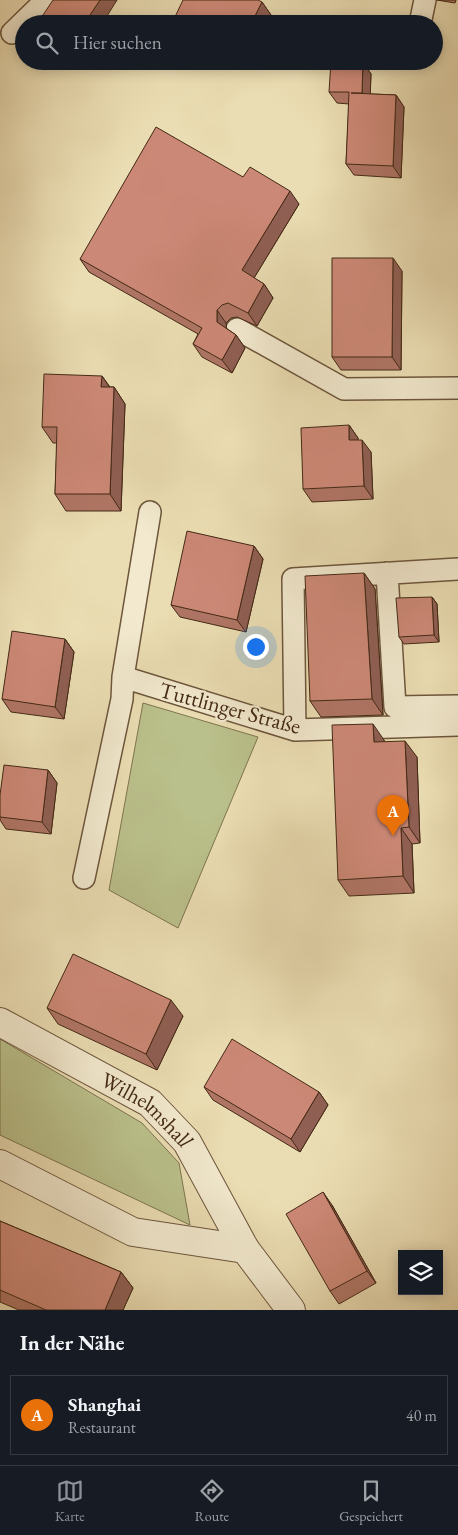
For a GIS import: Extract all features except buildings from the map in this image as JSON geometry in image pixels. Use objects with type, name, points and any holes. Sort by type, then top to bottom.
[{"type":"street","name":"Wilhelmshall","points":[[0,1022],[150,1103],[187,1142],[245,1249],[291,1310]]},
{"type":"street","points":[[0,1164],[133,1232],[245,1249]]},
{"type":"lane","points":[[31,15],[46,0]]},
{"type":"lane","points":[[422,15],[425,0]]},
{"type":"lane","points":[[12,33],[15,30]]},
{"type":"lane","points":[[237,329],[344,389],[458,388]]},
{"type":"lane","points":[[84,878],[122,699],[123,678],[150,512]]},
{"type":"lane","points":[[295,730],[293,579],[458,569]]},
{"type":"lane","points":[[387,573],[395,707],[458,706]]},
{"type":"lane","name":"Tuttlinger Straße","points":[[123,678],[295,730],[458,725]]},
{"type":"green space","points":[[143,703],[258,737],[178,928],[109,890]]},
{"type":"green space","points":[[0,1039],[142,1123],[179,1163],[190,1225],[0,1135]]},
{"type":"place","name":"Shanghai","points":[[393,836]]}]
